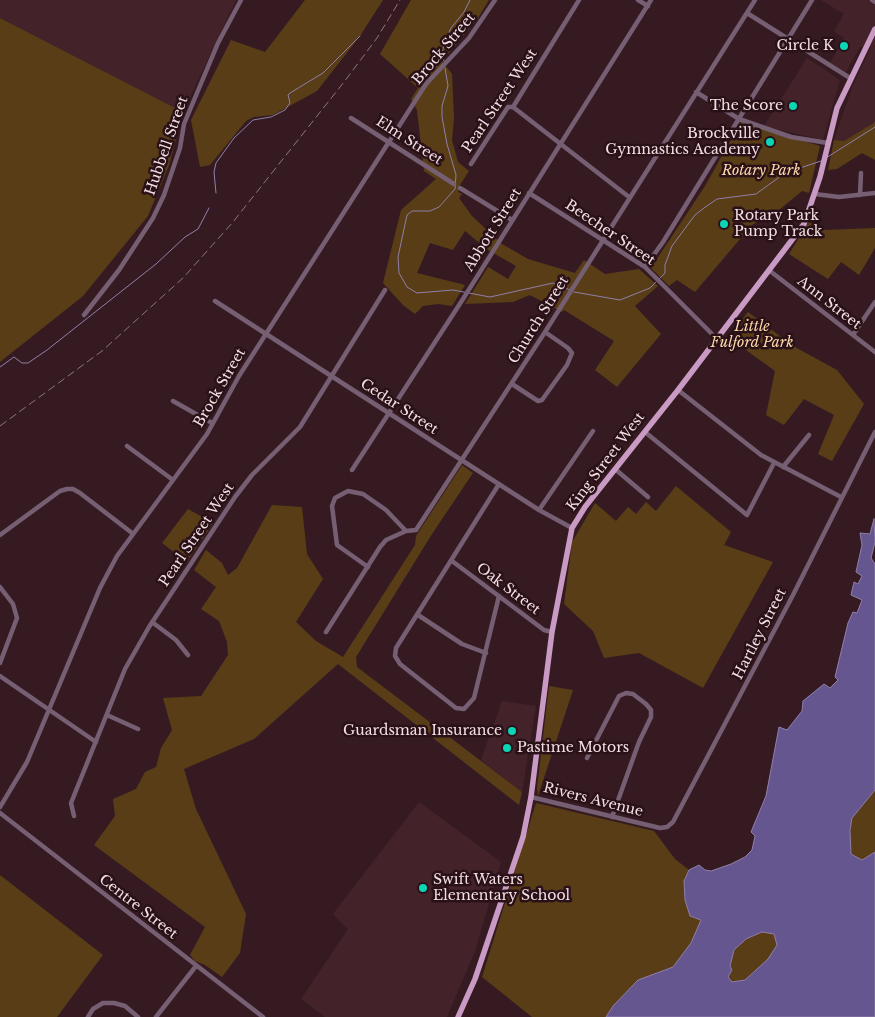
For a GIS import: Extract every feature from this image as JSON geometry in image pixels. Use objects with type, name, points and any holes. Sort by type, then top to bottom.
[{"type":"main road","name":"King Street West","points":[[458,1017],[475,979],[523,837],[531,797],[552,632],[572,528],[585,508],[678,390],[804,224],[820,177],[837,108],[875,29]]},
{"type":"street","name":"Hubbell Street","points":[[84,315],[119,270],[153,218],[164,195],[180,148],[184,124],[218,43],[240,0]]},
{"type":"street","name":"Brock Street","points":[[0,807],[27,762],[100,588],[117,556],[212,423],[265,335],[426,84],[483,20],[495,0]]},
{"type":"street","name":"Pearl Street West","points":[[471,164],[508,107],[513,106],[579,0]]},
{"type":"street","points":[[638,0],[648,6]]},
{"type":"street","name":"Abbott Street","points":[[352,470],[463,299],[651,0]]},
{"type":"street","name":"Church Street","points":[[326,632],[386,540],[406,531],[416,530],[512,384],[755,0]]},
{"type":"street","points":[[645,267],[663,242],[812,0]]},
{"type":"street","points":[[747,12],[850,78]]},
{"type":"street","points":[[696,92],[722,110],[739,118],[791,137],[828,143]]},
{"type":"street","points":[[513,106],[629,197]]},
{"type":"street","name":"Elm Street","points":[[351,118],[389,140],[454,184]]},
{"type":"street","points":[[860,195],[861,173]]},
{"type":"street","points":[[460,188],[512,220]]},
{"type":"street","name":"Beecher Street","points":[[529,193],[645,267],[717,339]]},
{"type":"street","points":[[815,194],[838,197],[875,193]]},
{"type":"street","name":"Ann Street","points":[[770,270],[875,352]]},
{"type":"street","name":"Pearl Street West","points":[[74,816],[71,803],[125,669],[152,622],[234,497],[252,475],[300,427],[385,290]]},
{"type":"street","name":"Cedar Street","points":[[215,301],[388,414],[539,510],[572,528]]},
{"type":"street","points":[[853,335],[875,302]]},
{"type":"street","points":[[512,384],[538,401],[542,400],[567,365],[572,353],[545,332]]},
{"type":"street","points":[[678,390],[774,463],[841,497]]},
{"type":"street","points":[[174,401],[212,423]]},
{"type":"street","points":[[539,510],[593,431]]},
{"type":"street","points":[[645,432],[747,515],[774,463]]},
{"type":"street","name":"Hartley Street","points":[[651,826],[667,827],[673,822],[790,600],[875,432]]},
{"type":"street","points":[[783,467],[809,435]]},
{"type":"street","points":[[127,446],[173,480]]},
{"type":"street","points":[[615,469],[648,498]]},
{"type":"street","points":[[499,484],[396,648],[395,656],[400,664],[456,708],[464,709],[474,698],[499,596]]},
{"type":"street","points":[[0,535],[60,491],[67,489],[73,489],[80,493],[132,533]]},
{"type":"street","points":[[368,567],[337,545],[332,506],[335,498],[348,490],[363,494],[386,510],[406,531]]},
{"type":"street","name":"Oak Street","points":[[452,561],[544,630],[552,632]]},
{"type":"street","points":[[0,587],[13,604],[17,618],[0,663]]},
{"type":"street","points":[[418,615],[462,644],[486,653]]},
{"type":"street","points":[[152,622],[176,640],[188,655]]},
{"type":"street","points":[[0,676],[96,742]]},
{"type":"street","points":[[587,758],[619,696],[626,693],[633,694],[651,710],[651,717],[639,742],[612,817]]},
{"type":"street","points":[[107,715],[138,729]]},
{"type":"street","name":"Rivers Avenue","points":[[531,797],[651,826]]},
{"type":"street","name":"Centre Street","points":[[0,813],[264,1017]]},
{"type":"street","points":[[156,1017],[196,966]]},
{"type":"street","points":[[88,1017],[93,1009],[103,1003],[125,1006],[138,1017]]},
{"type":"shaded area","points":[[0,0],[236,0],[183,112],[0,18]]},
{"type":"shaded area","points":[[821,0],[867,0],[875,4],[875,122],[844,141],[834,140],[853,85],[871,47],[860,47],[846,72],[830,63],[844,38],[834,31],[844,14]]},
{"type":"shaded area","points":[[807,58],[840,80],[823,140],[764,126]]},
{"type":"shaded area","points":[[874,519],[875,542],[871,558],[875,564],[875,790],[852,818],[850,830],[851,854],[862,860],[875,852],[875,1017],[606,1017],[613,1006],[638,980],[673,967],[691,943],[701,920],[690,916],[685,900],[684,881],[689,870],[699,865],[705,870],[711,871],[745,857],[752,850],[755,836],[751,832],[766,796],[779,727],[787,730],[802,711],[803,701],[824,684],[830,688],[838,680],[835,677],[848,623],[853,612],[857,613],[862,600],[851,595],[854,582],[858,584],[862,576],[856,572],[862,545],[860,533],[870,534]],"holes":[[[762,932],[774,934],[777,945],[768,959],[745,980],[732,982],[728,977],[732,970],[730,966],[734,950],[746,939]]]},
{"type":"shaded area","points":[[502,701],[536,706],[522,792],[481,760]]},
{"type":"shaded area","name":"Swift Waters Elementary School","points":[[419,802],[501,862],[475,951],[447,1017],[325,1017],[301,999],[348,929],[333,914]]},
{"type":"green space","points":[[305,0],[383,0],[360,36],[317,91],[273,115],[254,117],[246,121],[210,165],[200,167],[191,120],[231,40],[265,52]]},
{"type":"green space","points":[[411,0],[489,0],[478,18],[442,61],[452,74],[454,118],[452,140],[458,162],[469,171],[460,185],[458,192],[462,194],[459,198],[472,216],[502,244],[528,259],[575,273],[584,260],[605,274],[639,269],[658,286],[635,306],[661,334],[617,387],[595,370],[614,341],[564,310],[562,312],[530,295],[513,302],[465,304],[488,267],[508,279],[516,266],[488,250],[465,231],[453,250],[430,243],[417,273],[465,285],[452,306],[438,304],[423,306],[415,314],[403,305],[383,283],[401,210],[436,179],[424,171],[417,110],[411,99],[418,88],[380,54]]},
{"type":"green space","points":[[0,18],[183,112],[169,165],[148,216],[83,296],[0,362]]},
{"type":"green space","name":"Rotary Park","points":[[741,122],[820,146],[809,193],[802,191],[779,210],[752,225],[695,292],[677,280],[669,286],[651,268],[705,186]]},
{"type":"green space","points":[[875,122],[875,160],[862,153],[837,169],[828,170],[834,140],[844,141]]},
{"type":"green space","points":[[809,222],[825,230],[875,228],[875,248],[859,275],[841,262],[828,279],[789,254]]},
{"type":"green space","name":"Little Fulford Park","points":[[748,312],[793,346],[837,370],[864,404],[832,461],[818,454],[834,415],[804,399],[784,425],[766,415],[775,371],[728,337]]},
{"type":"green space","points":[[462,465],[473,473],[432,534],[356,657],[357,667],[522,792],[519,805],[338,664],[254,739],[184,769],[196,809],[246,914],[240,953],[222,977],[205,965],[195,961],[190,955],[205,927],[94,845],[115,816],[113,799],[136,789],[145,772],[156,767],[161,748],[172,730],[163,698],[201,696],[228,655],[227,642],[219,621],[201,609],[216,587],[194,570],[206,550],[222,563],[228,575],[237,568],[272,505],[302,507],[307,554],[323,579],[296,622],[316,641],[343,657],[415,545],[416,536]]},
{"type":"green space","points":[[676,486],[731,532],[724,545],[773,562],[703,688],[639,653],[604,658],[593,631],[564,604],[572,542],[595,503],[616,521],[628,507],[636,514],[646,502],[656,511]]},
{"type":"green space","points":[[188,509],[213,523],[187,562],[162,543]]},
{"type":"green space","points":[[549,686],[573,690],[538,796],[537,788]]},
{"type":"green space","points":[[875,790],[875,852],[862,860],[851,854],[850,830],[852,818]]},
{"type":"green space","points":[[536,803],[654,831],[675,859],[689,870],[684,881],[685,900],[690,916],[701,920],[691,944],[673,967],[638,980],[613,1006],[606,1017],[532,1017],[482,977]]},
{"type":"green space","points":[[0,875],[103,955],[57,1017],[0,1017]]},
{"type":"green space","points":[[762,932],[775,934],[777,945],[768,959],[745,980],[732,982],[728,978],[732,970],[730,966],[734,950],[746,939]]},
{"type":"waterway","points":[[444,61],[442,53],[445,41],[451,28],[464,12],[470,0]]},
{"type":"waterway","points":[[216,193],[214,172],[216,163],[234,138],[253,120],[271,117],[285,110],[290,103],[288,95],[290,93],[323,73],[360,36]]},
{"type":"waterway","points":[[445,68],[448,86],[442,106],[442,117],[456,175],[455,189],[439,207],[430,211],[412,211],[407,215],[398,257],[399,273],[407,287],[417,293],[453,290],[490,297],[553,283],[570,290]]},
{"type":"waterway","points":[[826,158],[875,127]]},
{"type":"waterway","points":[[659,279],[665,273],[665,265],[672,246],[695,215],[704,208],[717,199],[756,194],[785,173],[821,161]]},
{"type":"waterway","points":[[0,367],[14,357],[22,363],[28,363],[47,350],[156,264],[185,237],[198,229],[209,208]]},
{"type":"waterway","points":[[574,292],[620,300],[650,288],[656,282]]},
{"type":"railway","points":[[0,426],[102,351],[183,278],[233,222],[344,82],[377,38],[400,0]]},
{"type":"place","name":"Circle K","points":[[844,46]]},
{"type":"place","name":"The Score","points":[[793,106]]},
{"type":"place","name":"Brockville Gymnastics Academy","points":[[770,142]]},
{"type":"place","name":"Rotary Park Pump Track","points":[[724,224]]},
{"type":"place","name":"Guardsman Insurance","points":[[512,731]]},
{"type":"place","name":"Pastime Motors","points":[[507,748]]},
{"type":"place","name":"Swift Waters Elementary School","points":[[423,888]]}]
